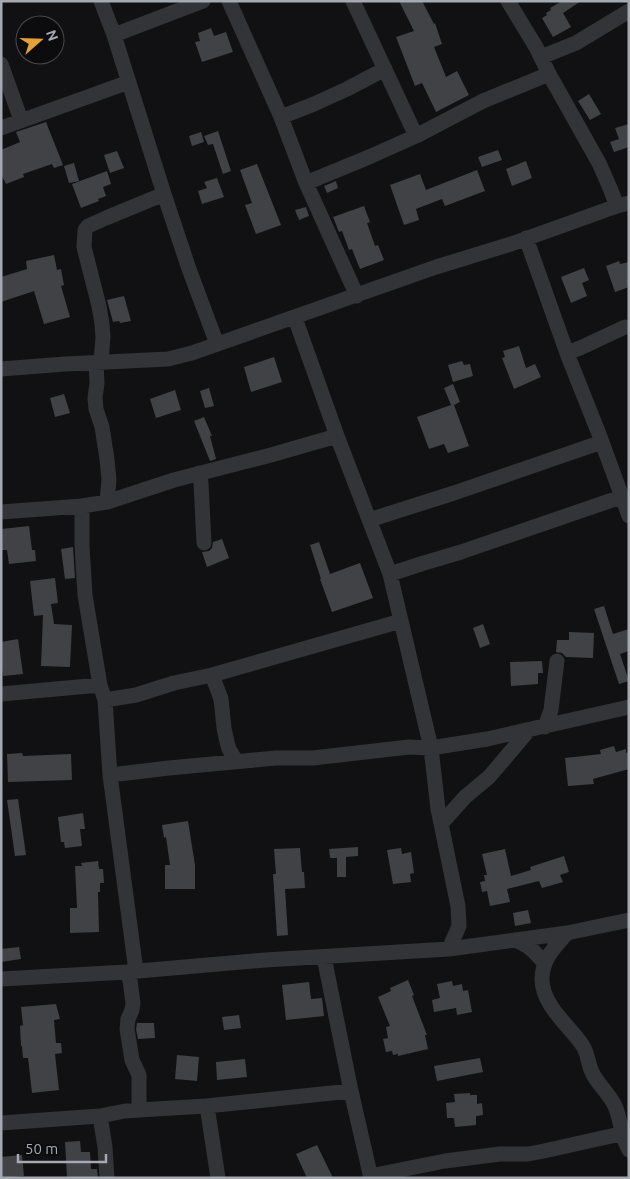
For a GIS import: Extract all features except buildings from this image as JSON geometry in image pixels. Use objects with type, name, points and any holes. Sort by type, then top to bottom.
[{"type":"street","points":[[100,1],[114,35],[189,269],[217,344]]},
{"type":"street","points":[[114,35],[203,1]]},
{"type":"street","points":[[229,1],[281,117],[306,183],[357,296]]},
{"type":"street","points":[[353,1],[416,136]]},
{"type":"street","points":[[1,369],[168,359],[192,354],[623,204],[610,188],[599,163],[508,1]]},
{"type":"street","points":[[541,57],[576,43],[629,11]]},
{"type":"street","points":[[1,64],[21,120]]},
{"type":"street","points":[[281,117],[347,89],[385,69]]},
{"type":"street","points":[[306,183],[416,136],[483,101],[549,74]]},
{"type":"street","points":[[1,128],[129,82]]},
{"type":"street","points":[[107,502],[108,467],[95,398],[98,362],[103,337],[102,324],[84,247],[84,234],[88,226],[164,194]]},
{"type":"street","points":[[390,574],[626,504],[567,353],[526,238]]},
{"type":"street","points":[[295,318],[337,436],[390,574],[432,748],[438,809],[458,906],[459,926],[449,949]]},
{"type":"street","points":[[567,353],[625,327]]},
{"type":"street","points":[[1,512],[82,506],[107,502],[174,480],[337,436]]},
{"type":"street","points":[[369,520],[602,442]]},
{"type":"street","points":[[199,473],[204,543]]},
{"type":"street","points":[[82,506],[82,544],[86,595],[104,700],[131,971],[130,980],[133,1003],[127,1029],[132,1060],[139,1075],[139,1110]]},
{"type":"street","points":[[104,700],[136,695],[174,683],[212,675],[401,621]]},
{"type":"street","points":[[545,727],[551,710],[557,661]]},
{"type":"street","points":[[212,675],[221,699],[227,742],[236,761]]},
{"type":"street","points":[[1,694],[100,685]]},
{"type":"street","points":[[110,775],[236,761],[313,758],[409,747],[432,748],[545,727],[629,707]]},
{"type":"street","points":[[441,824],[465,797],[489,777],[529,730]]},
{"type":"street","points":[[1,978],[449,949],[566,933],[629,920]]},
{"type":"street","points":[[566,933],[550,952],[544,964],[542,980],[546,994],[564,1024],[585,1049],[593,1074],[608,1093],[615,1107],[629,1150]]},
{"type":"street","points":[[515,940],[534,950],[544,964]]},
{"type":"street","points":[[324,956],[351,1091],[371,1177],[445,1161],[500,1154],[528,1154],[625,1133]]},
{"type":"street","points":[[1,1123],[100,1116],[125,1111],[207,1106],[351,1091]]},
{"type":"street","points":[[207,1106],[218,1178]]},
{"type":"street","points":[[100,1116],[107,1178]]}]
